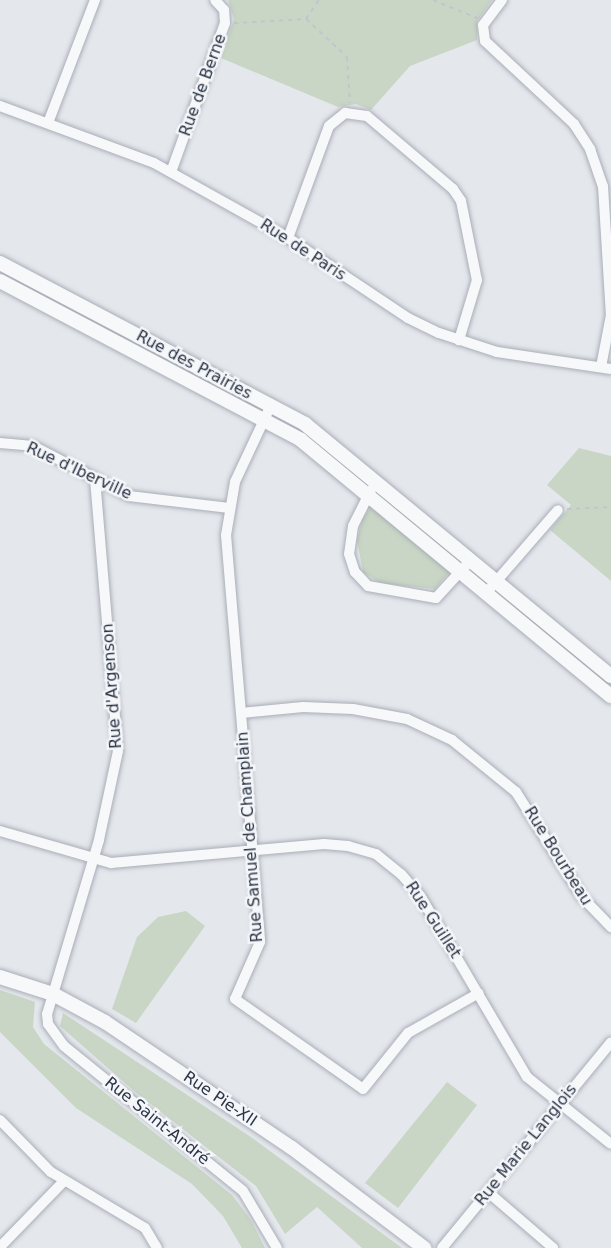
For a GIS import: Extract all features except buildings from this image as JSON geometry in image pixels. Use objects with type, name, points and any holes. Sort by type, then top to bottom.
[{"type":"street","points":[[48,123],[95,0]]},
{"type":"street","name":"Rue de Berne","points":[[171,172],[225,23],[224,10],[215,0]]},
{"type":"street","points":[[502,0],[485,22],[482,33],[488,45],[560,107],[585,140],[597,166],[606,204],[610,299],[606,368]]},
{"type":"street","name":"Rue de Paris","points":[[0,106],[126,151],[171,172],[288,238],[408,318],[459,340],[497,352],[606,368]]},
{"type":"street","points":[[288,238],[329,126],[336,118],[351,112],[374,121],[453,189],[461,201],[477,280],[459,340]]},
{"type":"street","name":"Rue des Prairies","points":[[0,263],[271,405],[315,431],[611,676]]},
{"type":"street","name":"Rue des Prairies","points":[[0,281],[311,447],[611,696]]},
{"type":"street","name":"Rue Samuel de Champlain","points":[[271,405],[235,482],[229,508],[226,559],[260,948],[235,999],[363,1089],[408,1033],[479,993]]},
{"type":"street","name":"Rue d'Iberville","points":[[0,443],[33,446],[137,498],[229,508]]},
{"type":"street","name":"Rue d'Argenson","points":[[53,994],[94,859],[118,751],[95,479]]},
{"type":"street","points":[[377,483],[367,494],[353,526],[349,547],[352,566],[363,582],[381,591],[436,598],[471,560]]},
{"type":"street","points":[[487,592],[558,510]]},
{"type":"street","name":"Rue Bourbeau","points":[[240,713],[303,707],[361,710],[406,719],[452,740],[516,792],[538,822],[576,889],[611,927]]},
{"type":"street","name":"Rue Guillet","points":[[0,831],[111,863],[338,844],[384,859],[421,897],[527,1077],[611,1144]]},
{"type":"street","name":"Rue Pie-XII","points":[[0,977],[53,994],[90,1012],[209,1091],[424,1248]]},
{"type":"street","name":"Rue Saint-André","points":[[53,994],[47,1019],[56,1038],[243,1191],[277,1248]]},
{"type":"street","name":"Rue Marie Langlois","points":[[442,1248],[611,1042]]},
{"type":"street","points":[[0,1120],[64,1181],[145,1228],[157,1248]]},
{"type":"street","points":[[0,1247],[64,1181]]},
{"type":"street","points":[[488,1192],[553,1248]]},
{"type":"path","points":[[306,19],[319,0]]},
{"type":"path","points":[[434,0],[485,22]]},
{"type":"path","points":[[225,23],[306,19],[347,57],[351,112]]},
{"type":"path","points":[[558,510],[611,507]]},
{"type":"green space","points":[[228,0],[492,0],[477,21],[477,40],[410,66],[371,110],[356,104],[338,107],[221,58],[234,19]]},
{"type":"green space","points":[[579,448],[611,456],[611,581],[550,530],[571,505],[547,485]]},
{"type":"green space","points":[[372,505],[450,571],[435,589],[380,583],[363,572],[357,540],[362,520]]},
{"type":"green space","points":[[186,911],[205,926],[136,1023],[112,1009],[137,937],[158,917]]},
{"type":"green space","points":[[0,990],[35,1002],[33,1027],[44,1044],[232,1195],[251,1220],[265,1248],[242,1248],[223,1216],[192,1184],[76,1108],[0,1032]]},
{"type":"green space","points":[[63,1013],[251,1137],[402,1248],[362,1248],[317,1207],[285,1234],[256,1186],[134,1091],[60,1026]]},
{"type":"green space","points":[[447,1082],[477,1105],[398,1208],[365,1183]]}]
